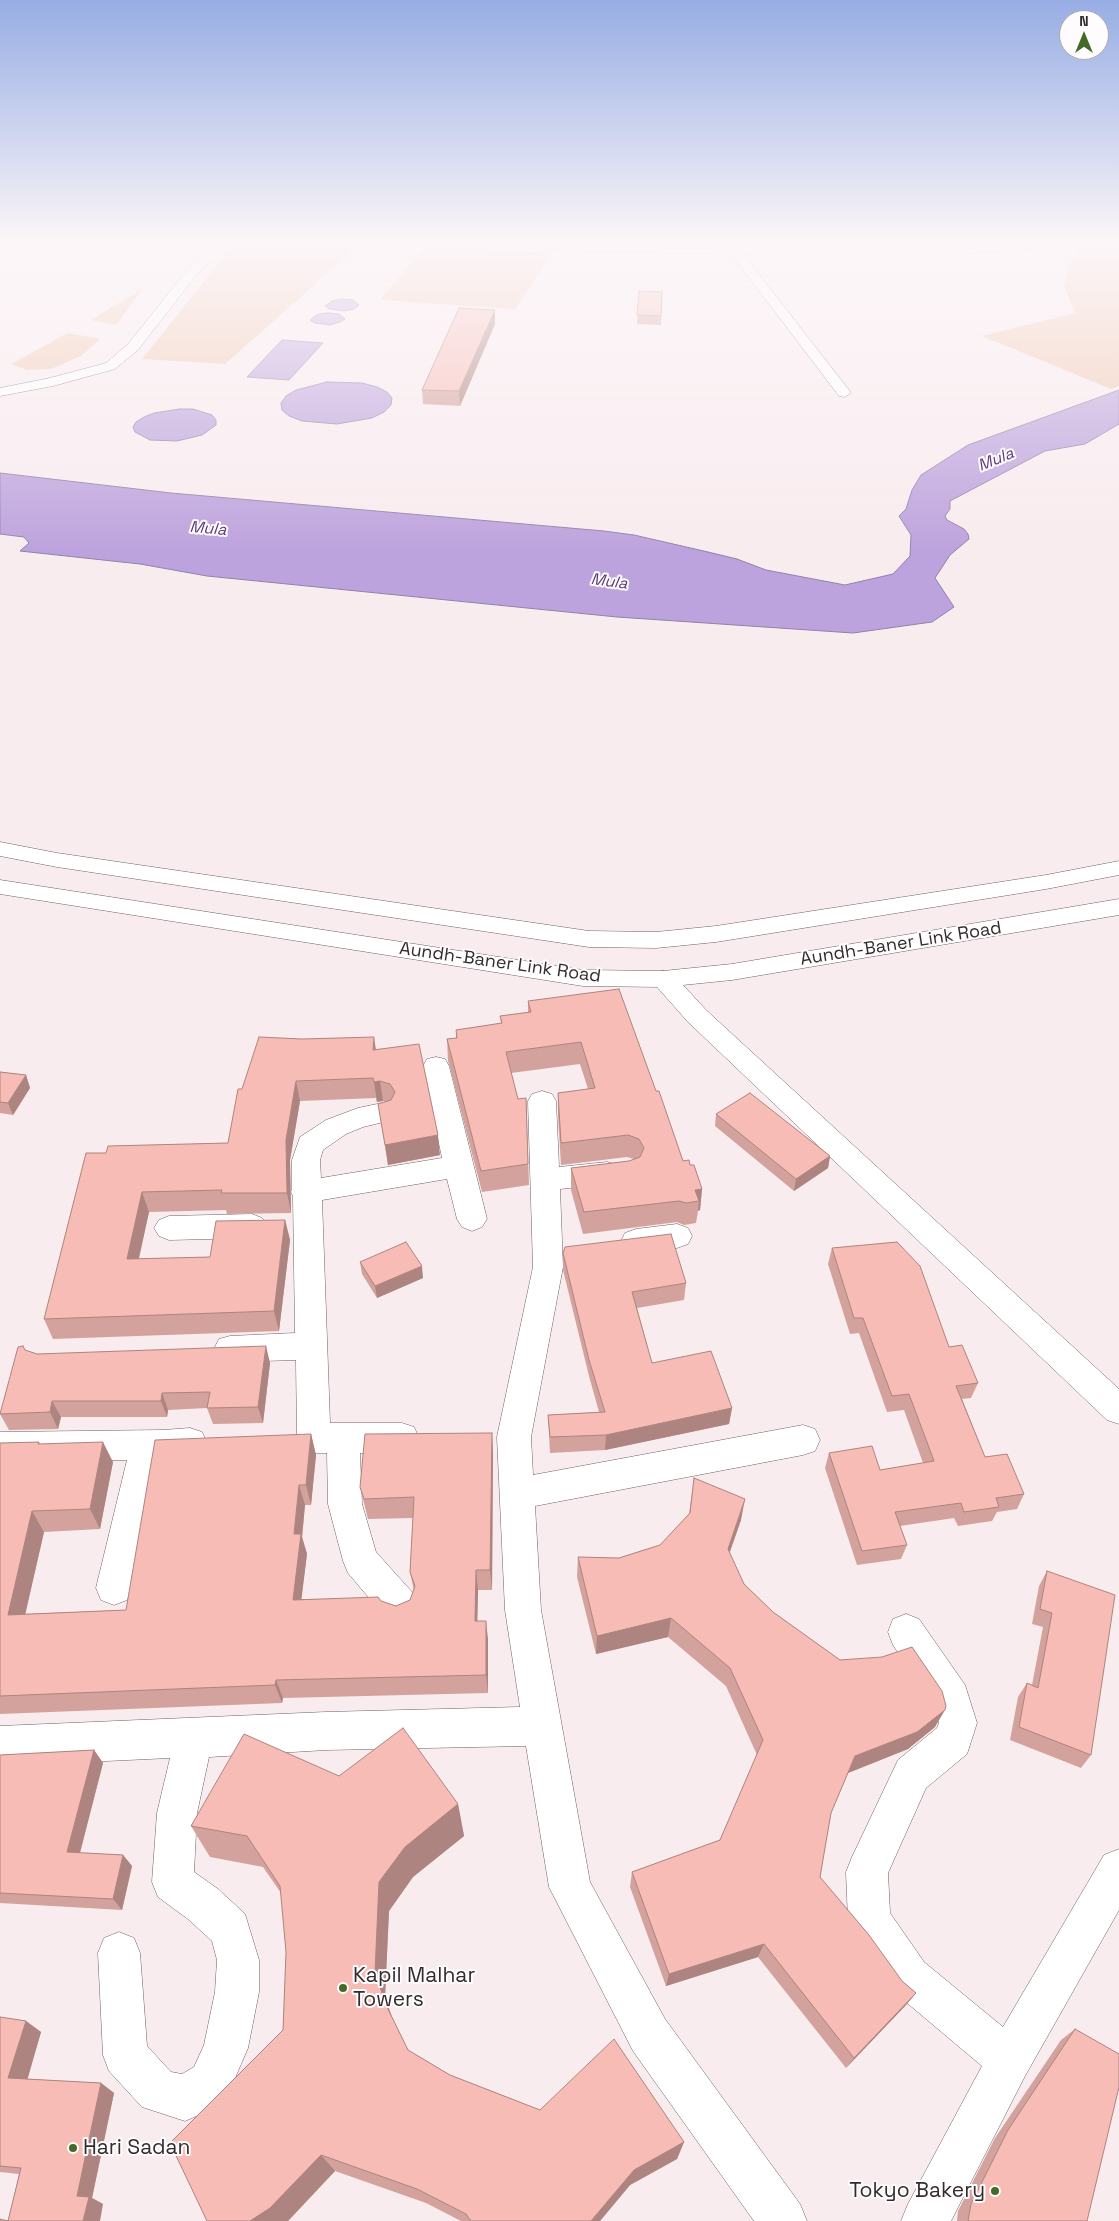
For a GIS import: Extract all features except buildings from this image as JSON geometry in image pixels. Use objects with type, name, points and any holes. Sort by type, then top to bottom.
[{"type":"street","points":[[0,392],[53,382],[110,366],[136,344]]},
{"type":"street","points":[[806,344],[844,393]]},
{"type":"street","points":[[0,400],[42,393],[84,382],[110,372],[110,366]]},
{"type":"street","name":"Aundh-Baner Link Road","points":[[0,849],[57,860],[589,939],[656,940],[716,934],[1046,882],[1119,868]]},
{"type":"street","name":"Aundh-Baner Link Road","points":[[0,887],[583,978],[663,979],[732,972],[1119,907]]},
{"type":"street","points":[[656,940],[663,979],[705,1022],[1119,1410]]},
{"type":"street","points":[[436,1066],[472,1219]]},
{"type":"street","points":[[542,1101],[544,1180],[561,1250],[548,1267],[499,1437],[517,1494],[523,1610],[570,1887],[649,2035],[783,2221]]},
{"type":"street","points":[[382,1113],[358,1118],[336,1127],[310,1144],[306,1160],[306,1226],[314,1438],[345,1504],[361,1561],[399,1605]]},
{"type":"street","points":[[305,1192],[458,1166]]},
{"type":"street","points":[[544,1180],[627,1170]]},
{"type":"street","points":[[169,1228],[306,1226]]},
{"type":"street","points":[[612,1244],[677,1236]]},
{"type":"street","points":[[202,1350],[311,1346]]},
{"type":"street","points":[[314,1438],[428,1438]]},
{"type":"street","points":[[517,1494],[803,1440]]},
{"type":"street","points":[[0,1447],[218,1442]]},
{"type":"street","points":[[114,1588],[144,1458],[150,1448],[160,1444]]},
{"type":"street","points":[[906,1632],[951,1699],[958,1723],[953,1740],[912,1774],[867,1872],[869,1920],[909,1977],[1009,2060]]},
{"type":"street","points":[[0,1746],[326,1731],[542,1726]]},
{"type":"street","points":[[119,1953],[125,2055],[158,2091],[185,2098],[210,2083],[226,2048],[237,1992],[238,1960],[230,1929],[173,1882],[177,1813],[194,1738]]},
{"type":"street","points":[[926,2221],[1009,2060],[1119,1870]]},
{"type":"shaded area","points":[[48,344],[95,344],[81,356],[51,369],[27,370],[11,364]]},
{"type":"shaded area","points":[[154,344],[248,344],[225,364],[142,359]]},
{"type":"shaded area","points":[[1001,344],[1119,344],[1119,386],[1111,389]]},
{"type":"water","points":[[279,344],[322,344],[289,380],[247,377]]},
{"type":"water","points":[[327,382],[362,383],[377,387],[387,392],[392,398],[391,405],[384,412],[372,418],[337,424],[302,421],[289,416],[282,410],[281,403],[286,396],[296,390]]},
{"type":"water","name":"Mula","points":[[1119,390],[1119,424],[1085,444],[1045,451],[950,501],[950,509],[945,516],[947,520],[964,529],[969,539],[950,555],[935,578],[954,607],[932,622],[853,633],[617,617],[207,576],[140,564],[20,551],[29,543],[24,537],[0,534],[0,473],[171,493],[604,531],[634,535],[737,559],[766,570],[845,585],[893,574],[910,556],[911,535],[899,516],[906,509],[912,490],[921,475],[968,445]]},
{"type":"water","points":[[193,409],[212,415],[216,420],[216,425],[202,435],[177,441],[150,440],[135,432],[133,427],[136,422],[144,417],[154,413]]},
{"type":"place","name":"Kapil Malhar Towers","points":[[343,1988]]},
{"type":"place","name":"Hari Sadan","points":[[73,2148]]},
{"type":"place","name":"Tokyo Bakery","points":[[995,2191]]}]
